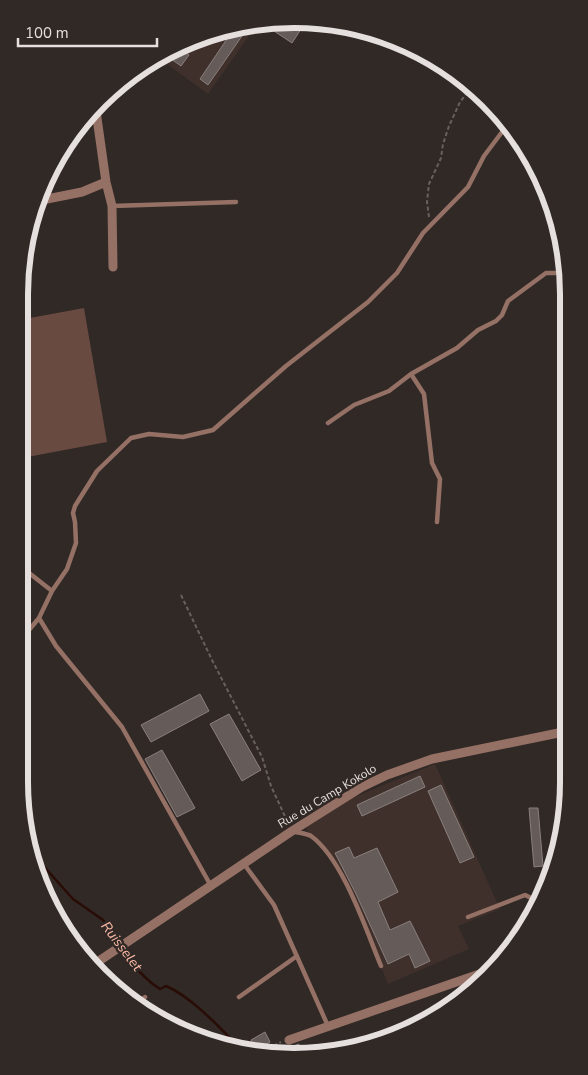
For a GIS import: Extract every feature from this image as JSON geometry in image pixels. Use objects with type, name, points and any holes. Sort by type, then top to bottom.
[{"type":"street","points":[[97,115],[106,182],[112,206],[113,267]]},
{"type":"street","points":[[45,199],[82,192],[106,182]]},
{"type":"street","name":"Rue du Camp Kokolo","points":[[98,961],[243,863],[362,787],[416,764],[560,733]]},
{"type":"street","points":[[289,1040],[477,974]]},
{"type":"lane","points":[[28,631],[39,618],[52,591],[67,569],[76,543],[76,522],[73,513],[75,506],[97,471],[131,438],[149,434],[183,437],[213,430],[286,366],[368,302],[397,273],[430,225],[468,187],[484,156],[503,130]]},
{"type":"lane","points":[[112,206],[236,202]]},
{"type":"lane","points":[[328,423],[354,405],[389,391],[411,374],[457,348],[478,330],[496,321],[502,315],[508,301],[531,283],[546,274],[560,273]]},
{"type":"lane","points":[[411,374],[424,394],[432,463],[440,479],[437,522]]},
{"type":"lane","points":[[28,572],[52,591]]},
{"type":"lane","points":[[39,618],[56,646],[122,728],[211,886]]},
{"type":"lane","points":[[292,831],[310,835],[325,850],[340,872],[381,966]]},
{"type":"lane","points":[[243,863],[274,905],[328,1026]]},
{"type":"lane","points":[[468,917],[525,895],[533,899]]},
{"type":"lane","points":[[239,996],[297,956]]},
{"type":"lane","points":[[141,999],[145,997]]},
{"type":"path","points":[[430,225],[427,202],[429,184],[441,158],[449,126],[460,102],[468,92]]},
{"type":"path","points":[[181,595],[262,757],[271,786],[292,831]]},
{"type":"path","points":[[273,1047],[289,1040]]},
{"type":"shaded area","points":[[252,31],[208,94],[164,62],[208,42]]},
{"type":"shaded area","points":[[84,308],[107,442],[28,457],[28,318]]},
{"type":"shaded area","points":[[435,764],[500,909],[458,926],[469,949],[388,984],[340,872],[305,826],[352,798]]},
{"type":"building","points":[[302,28],[292,43],[271,29]]},
{"type":"building","points":[[239,34],[242,36],[208,85],[200,79],[229,36]]},
{"type":"building","points":[[184,52],[189,55],[181,66],[170,58]]},
{"type":"building","points":[[517,147],[534,178],[515,148]]},
{"type":"building","points":[[200,694],[209,711],[151,742],[141,725]]},
{"type":"building","points":[[229,714],[261,770],[242,781],[210,724]]},
{"type":"building","points":[[162,750],[195,808],[177,817],[145,759]]},
{"type":"building","points":[[420,776],[425,787],[362,816],[357,805]]},
{"type":"building","points":[[441,785],[474,857],[460,863],[428,791]]},
{"type":"building","points":[[529,808],[538,808],[543,866],[534,867]]},
{"type":"building","points":[[349,847],[354,858],[377,848],[398,892],[378,902],[390,930],[410,921],[430,961],[415,968],[409,954],[388,964],[335,853]]},
{"type":"building","points":[[265,1032],[270,1042],[264,1046],[253,1044],[251,1040]]},
{"type":"building","points":[[299,1044],[300,1048],[294,1048],[287,1048]]},
{"type":"waterway","name":"Ruisselet","points":[[41,863],[73,899],[103,920],[119,944]]},
{"type":"waterway","name":"Ruisselet","points":[[122,948],[149,981],[160,989],[166,986],[186,998],[206,1014],[232,1040]]}]
